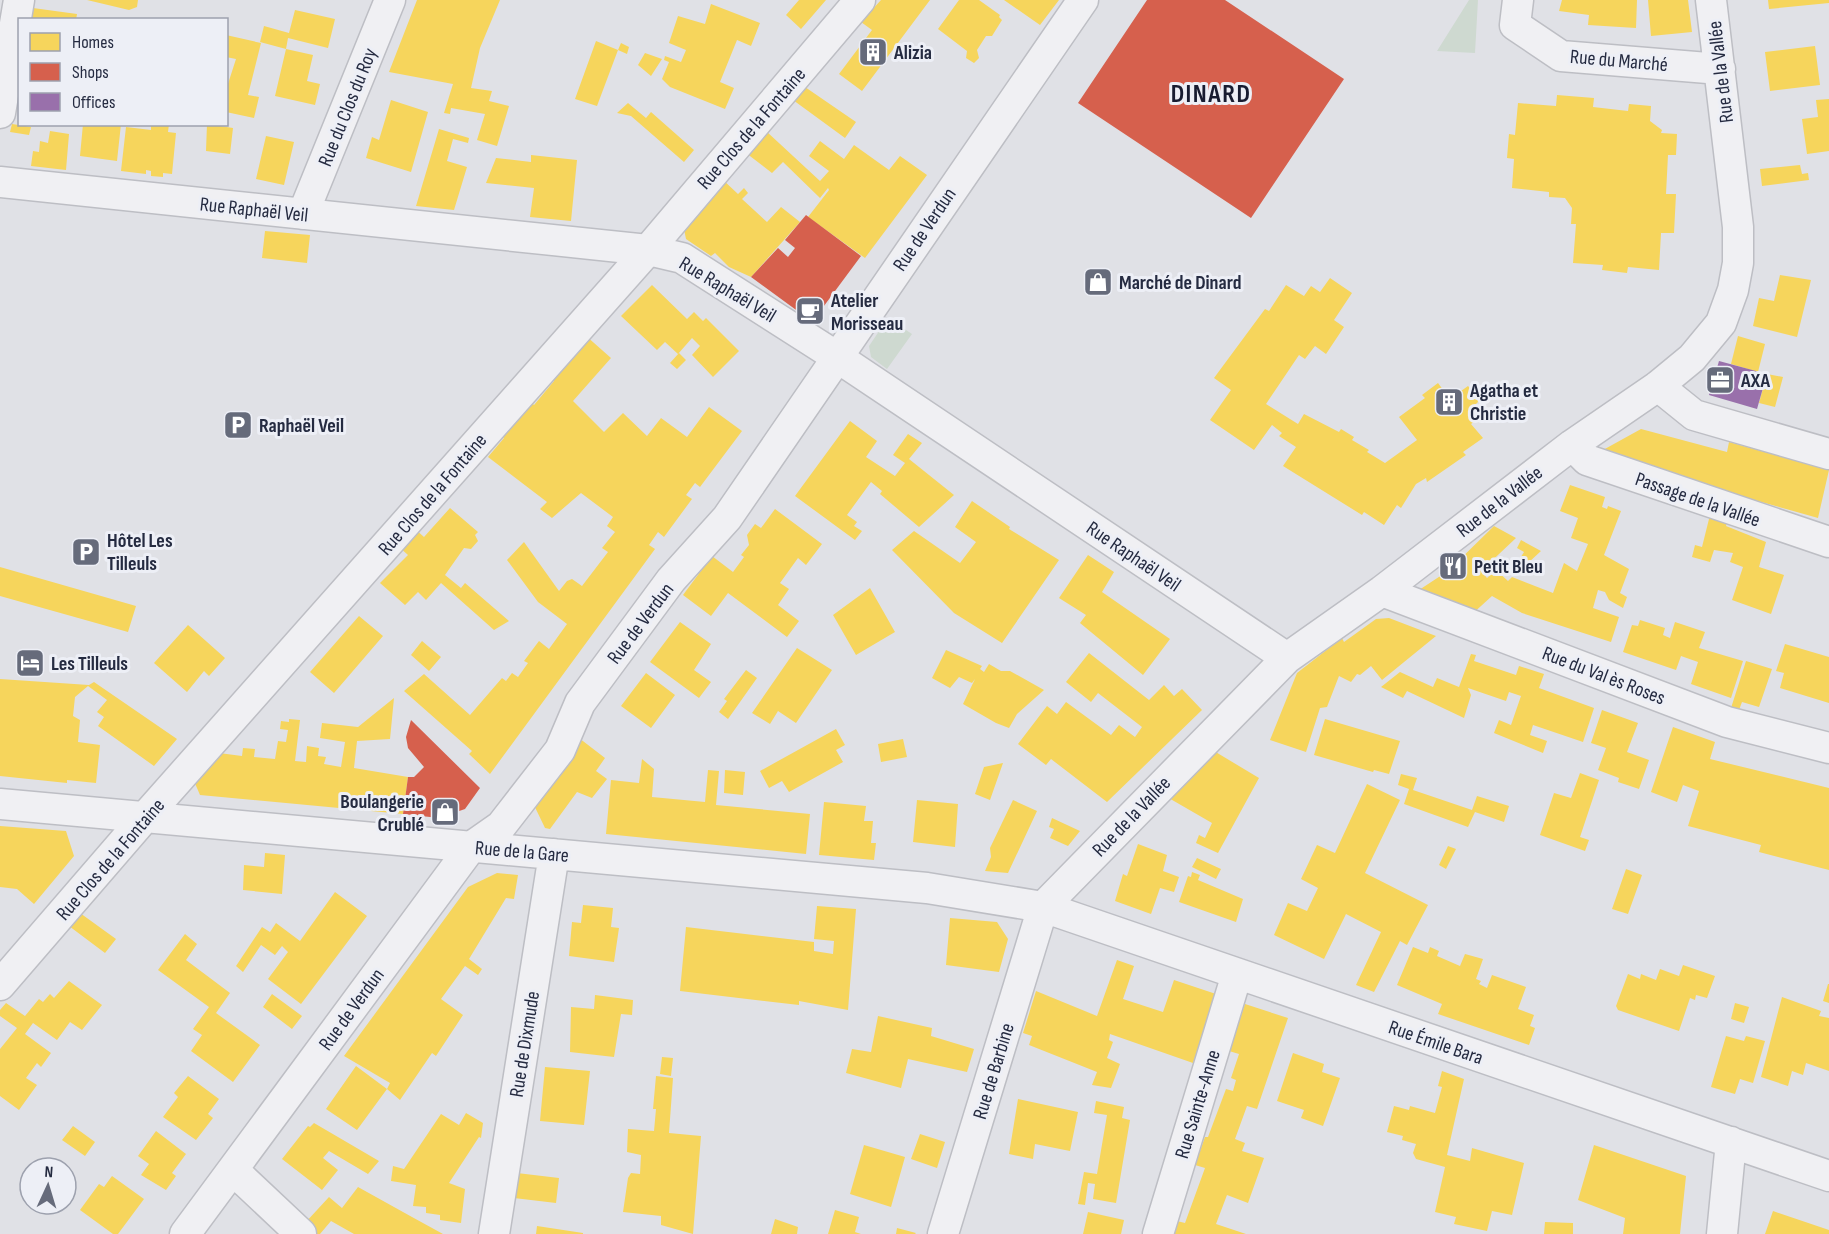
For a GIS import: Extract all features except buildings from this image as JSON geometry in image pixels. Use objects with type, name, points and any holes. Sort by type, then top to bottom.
[{"type":"street","points":[[0,113],[19,0]]},
{"type":"street","name":"Rue du Clos du Roy","points":[[303,214],[390,0]]},
{"type":"street","name":"Rue Clos de la Fontaine","points":[[0,985],[145,817],[192,768],[648,250],[860,0]]},
{"type":"street","name":"Rue de Verdun","points":[[185,1234],[471,847],[501,826],[560,750],[580,703],[671,580],[727,518],[1083,0]]},
{"type":"street","name":"Rue du Marché","points":[[1518,0],[1515,25],[1562,56],[1720,69]]},
{"type":"street","name":"Rue de la Vallée","points":[[1043,907],[1287,658],[1382,591],[1572,445],[1658,386],[1709,340],[1721,323],[1733,290],[1738,263],[1738,227],[1711,0]]},
{"type":"street","name":"Rue Raphaël Veil","points":[[0,182],[648,250],[682,258],[837,357],[1287,658]]},
{"type":"street","points":[[1658,386],[1694,415],[1829,454]]},
{"type":"street","name":"Passage de la Vallée","points":[[1572,445],[1587,460],[1829,542]]},
{"type":"street","name":"Rue du Val ès Roses","points":[[1382,591],[1728,722],[1829,748]]},
{"type":"street","name":"Rue de la Gare","points":[[0,804],[927,888],[1043,907]]},
{"type":"street","name":"Rue de Dixmude","points":[[494,1234],[554,854]]},
{"type":"street","name":"Rue Émile Bara","points":[[1043,907],[1829,1176]]},
{"type":"street","name":"Rue de Barbine","points":[[943,1234],[1043,907]]},
{"type":"street","name":"Rue Sainte-Anne","points":[[1158,1234],[1237,974]]},
{"type":"street","points":[[1722,1234],[1731,1142]]},
{"type":"street","points":[[233,1170],[301,1234]]},
{"type":"shaded area","points":[[1469,0],[1478,0],[1475,53],[1437,51]]},
{"type":"shaded area","points":[[888,318],[912,334],[887,369],[871,357],[869,346]]},
{"type":"place","name":"Alizia","points":[[873,52]]},
{"type":"place","name":"Marché de Dinard","points":[[1098,282]]},
{"type":"place","name":"Atelier Morisseau","points":[[810,311]]},
{"type":"place","name":"AXA","points":[[1720,380]]},
{"type":"place","name":"Agatha et Christie","points":[[1449,402]]},
{"type":"place","name":"Raphaël Veil","points":[[238,425]]},
{"type":"place","name":"Hôtel Les Tilleuls","points":[[86,552]]},
{"type":"place","name":"Petit Bleu","points":[[1453,566]]},
{"type":"place","name":"Les Tilleuls","points":[[30,663]]},
{"type":"place","name":"Boulangerie Crublé","points":[[445,812]]},
{"type":"district","name":"DINARD","points":[[1211,93]]}]
